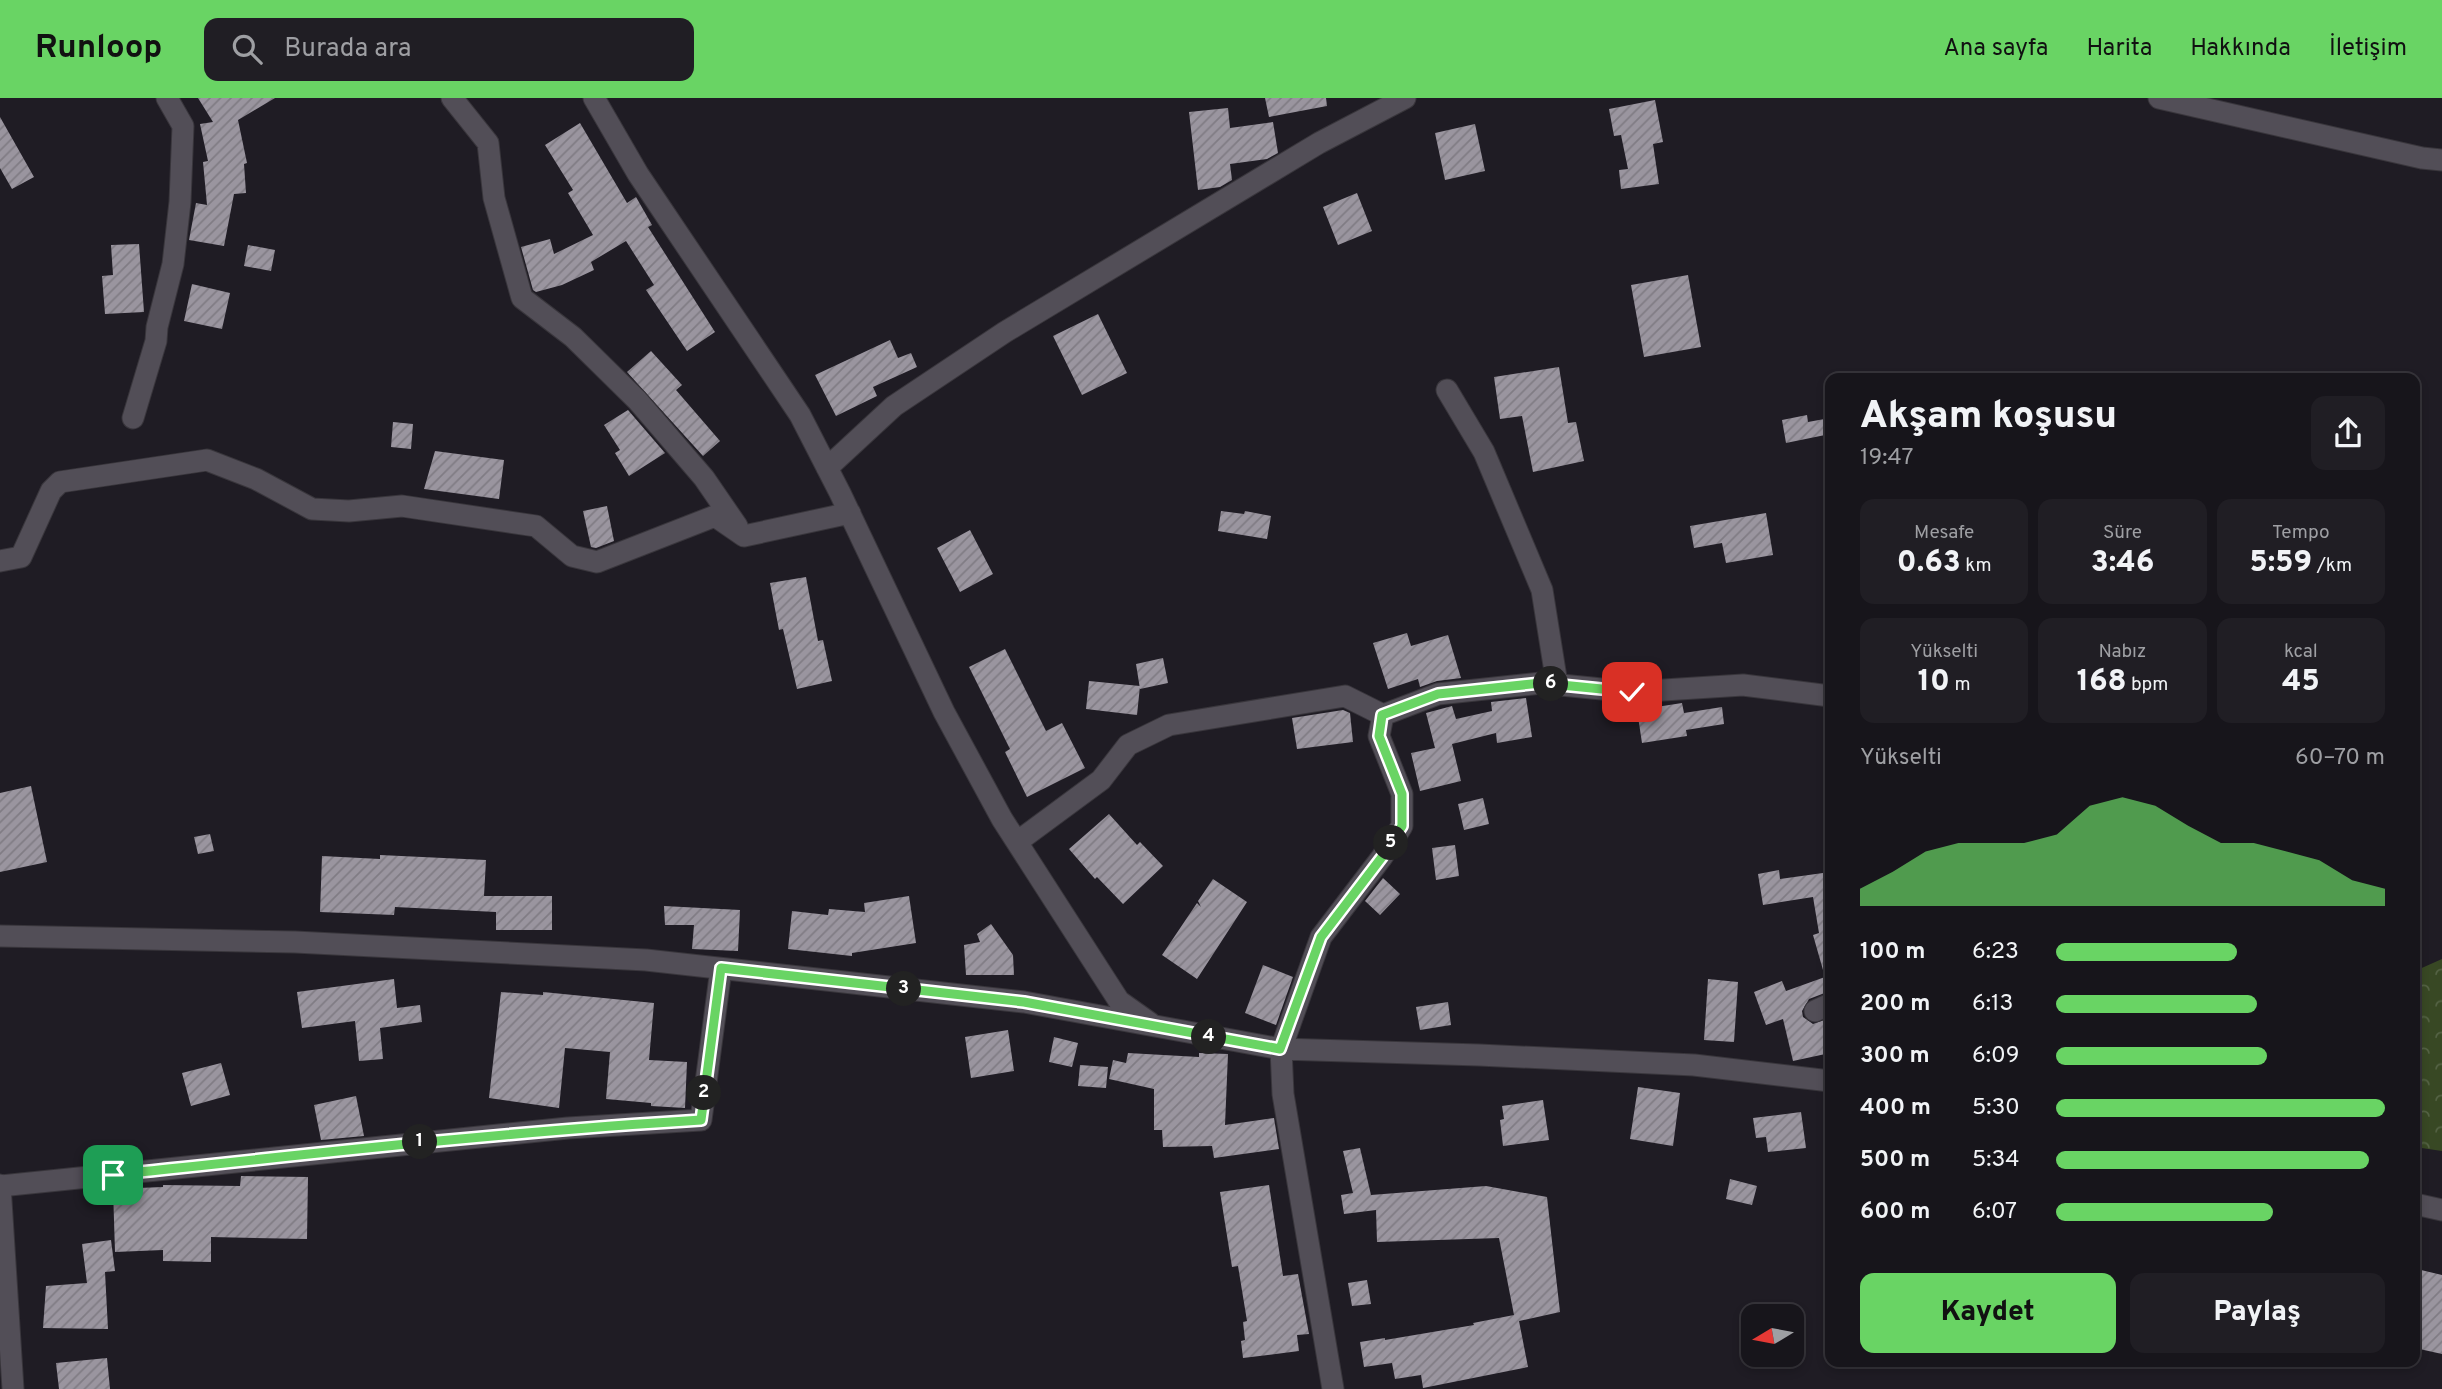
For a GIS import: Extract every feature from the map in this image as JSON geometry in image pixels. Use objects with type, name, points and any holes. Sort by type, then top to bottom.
[{"type":"street","points":[[133,418],[156,341],[173,264],[180,202],[183,126],[167,98]]},
{"type":"street","points":[[452,98],[488,144],[494,198],[522,298],[573,337],[637,400],[704,478],[744,536]]},
{"type":"street","points":[[594,98],[638,173],[800,415],[850,513],[944,712],[1017,842],[1119,1001],[1157,1028]]},
{"type":"street","points":[[827,468],[894,406],[1005,332],[1319,143],[1405,98]]},
{"type":"street","points":[[2159,98],[2422,158],[2442,160]]},
{"type":"street","points":[[1447,390],[1484,452],[1542,590],[1557,684]]},
{"type":"street","points":[[0,561],[21,557],[51,491],[60,482],[207,460],[256,479],[312,509],[349,511],[402,506],[536,526],[572,556],[597,562],[715,516],[744,536],[850,513]]},
{"type":"street","points":[[1017,842],[1101,780],[1128,745],[1169,725],[1345,696],[1382,715],[1438,694],[1541,683],[1632,692],[1743,685],[1825,695]]},
{"type":"street","points":[[1332,1389],[1283,1094],[1280,1049],[1321,937],[1382,857],[1402,826],[1402,794],[1379,736],[1382,715]]},
{"type":"street","points":[[0,936],[295,942],[646,960],[1024,1002],[1280,1049],[1694,1065],[1825,1080]]},
{"type":"street","points":[[13,1389],[0,1185],[568,1128],[701,1120],[721,968]]},
{"type":"street","points":[[2420,1205],[2442,1209]]},
{"type":"green space","points":[[2442,959],[2442,1151],[2420,1148],[2420,969]]},
{"type":"building","points":[[198,98],[275,98],[238,120],[247,163],[244,164],[246,193],[234,194],[224,246],[189,240],[196,203],[207,205],[203,162],[208,161],[200,124],[213,122]]},
{"type":"building","points":[[1265,98],[1326,98],[1327,106],[1269,117]]},
{"type":"building","points":[[1655,100],[1663,142],[1653,144],[1659,184],[1621,189],[1619,170],[1628,169],[1621,135],[1614,136],[1609,109]]},
{"type":"building","points":[[1228,108],[1230,128],[1273,122],[1278,153],[1267,159],[1230,164],[1232,180],[1220,187],[1198,190],[1189,112]]},
{"type":"building","points":[[0,117],[34,177],[12,189],[0,168]]},
{"type":"building","points":[[580,123],[627,203],[636,197],[652,225],[648,227],[715,332],[687,351],[646,290],[654,285],[626,241],[591,262],[594,270],[562,285],[536,292],[533,290],[521,247],[550,239],[554,254],[593,235],[568,193],[573,190],[545,145]]},
{"type":"building","points":[[1475,124],[1485,171],[1445,180],[1435,133]]},
{"type":"building","points":[[1357,193],[1372,231],[1338,245],[1323,207]]},
{"type":"building","points":[[139,244],[144,312],[105,314],[102,276],[113,275],[111,245]]},
{"type":"building","points":[[248,245],[275,250],[271,271],[244,266]]},
{"type":"building","points":[[1688,275],[1701,347],[1644,357],[1631,285]]},
{"type":"building","points":[[192,284],[230,293],[222,329],[184,321]]},
{"type":"building","points":[[1098,314],[1127,373],[1082,395],[1053,336]]},
{"type":"building","points":[[890,340],[898,358],[911,353],[917,367],[873,387],[877,396],[836,416],[815,375]]},
{"type":"building","points":[[651,351],[682,385],[676,390],[720,441],[703,456],[627,372]]},
{"type":"building","points":[[1559,367],[1568,423],[1576,422],[1584,461],[1533,472],[1522,416],[1500,419],[1494,377]]},
{"type":"building","points":[[628,410],[665,453],[629,476],[615,453],[620,450],[604,425]]},
{"type":"building","points":[[1807,415],[1808,422],[1825,419],[1825,435],[1786,443],[1782,420]]},
{"type":"building","points":[[393,422],[413,424],[411,449],[391,447]]},
{"type":"building","points":[[435,451],[504,460],[499,499],[424,489]]},
{"type":"building","points":[[607,506],[614,541],[596,548],[591,547],[583,511]]},
{"type":"building","points":[[1221,511],[1244,514],[1245,511],[1271,516],[1267,539],[1218,531]]},
{"type":"building","points":[[1766,513],[1773,555],[1726,563],[1722,543],[1694,548],[1690,526]]},
{"type":"building","points":[[970,530],[993,574],[960,592],[937,548]]},
{"type":"building","points":[[806,577],[818,641],[823,640],[832,681],[797,689],[783,629],[779,630],[770,583]]},
{"type":"building","points":[[1407,633],[1411,646],[1448,635],[1461,678],[1437,681],[1420,687],[1418,679],[1388,689],[1373,643]]},
{"type":"building","points":[[1005,649],[1046,731],[1062,723],[1085,768],[1027,797],[1005,752],[1010,749],[969,667]]},
{"type":"building","points":[[1163,658],[1168,683],[1140,689],[1136,664]]},
{"type":"building","points":[[1089,681],[1140,686],[1137,715],[1086,709]]},
{"type":"building","points":[[1526,698],[1532,737],[1497,743],[1496,733],[1452,744],[1461,781],[1420,791],[1411,753],[1435,748],[1426,713],[1452,706],[1456,719],[1492,711],[1491,702]]},
{"type":"building","points":[[1682,703],[1684,713],[1722,707],[1724,724],[1686,730],[1687,736],[1642,743],[1637,710]]},
{"type":"building","points":[[1343,710],[1350,713],[1353,742],[1297,749],[1292,718]]},
{"type":"building","points":[[31,786],[47,862],[0,872],[0,793]]},
{"type":"building","points":[[1483,798],[1489,824],[1464,830],[1458,804]]},
{"type":"building","points":[[1109,814],[1137,845],[1140,842],[1163,866],[1123,904],[1097,877],[1095,879],[1069,849]]},
{"type":"building","points":[[210,834],[214,851],[198,854],[194,837]]},
{"type":"building","points":[[1455,845],[1459,876],[1436,880],[1432,848]]},
{"type":"building","points":[[380,855],[486,860],[484,896],[552,896],[552,930],[496,930],[496,912],[395,907],[394,915],[320,912],[322,856],[380,859]]},
{"type":"building","points":[[1779,870],[1780,879],[1825,873],[1825,977],[1813,935],[1819,933],[1813,897],[1763,905],[1758,874]]},
{"type":"building","points":[[1383,878],[1400,894],[1380,915],[1365,901]]},
{"type":"building","points":[[1213,879],[1247,902],[1197,979],[1162,955],[1197,903],[1201,907],[1198,901]]},
{"type":"building","points":[[909,896],[916,943],[852,953],[852,956],[788,949],[792,911],[828,915],[829,909],[865,912],[864,903]]},
{"type":"building","points":[[664,906],[740,910],[738,951],[692,949],[694,925],[665,925]]},
{"type":"building","points":[[991,924],[1013,955],[1014,975],[966,975],[964,945],[980,942],[977,934]]},
{"type":"building","points":[[1263,965],[1293,977],[1276,1025],[1245,1013]]},
{"type":"building","points":[[1825,977],[1825,993],[1809,999],[1802,1011],[1803,1017],[1813,1024],[1825,1020],[1825,1054],[1793,1061],[1783,1019],[1766,1025],[1754,992],[1782,981],[1786,991]]},
{"type":"building","points":[[394,979],[397,1008],[420,1005],[422,1022],[380,1028],[383,1059],[359,1061],[355,1021],[302,1028],[297,992]]},
{"type":"building","points":[[1708,979],[1738,982],[1734,1042],[1704,1040]]},
{"type":"building","points":[[501,992],[543,995],[543,992],[654,1003],[649,1060],[687,1062],[685,1108],[606,1099],[610,1052],[565,1048],[559,1108],[489,1098]]},
{"type":"building","points":[[1448,1002],[1451,1025],[1420,1030],[1416,1007]]},
{"type":"building","points":[[1008,1030],[1014,1071],[971,1078],[965,1037]]},
{"type":"building","points":[[1054,1037],[1078,1043],[1072,1067],[1049,1062]]},
{"type":"building","points":[[1128,1053],[1199,1057],[1199,1053],[1228,1054],[1225,1125],[1274,1118],[1279,1149],[1214,1158],[1212,1146],[1163,1147],[1162,1130],[1154,1130],[1154,1089],[1109,1079],[1113,1060],[1126,1063]]},
{"type":"building","points":[[221,1063],[230,1095],[191,1106],[182,1073]]},
{"type":"building","points":[[1080,1065],[1108,1067],[1106,1088],[1078,1086]]},
{"type":"building","points":[[1638,1087],[1680,1093],[1673,1146],[1630,1139]]},
{"type":"building","points":[[356,1096],[364,1136],[321,1140],[314,1105]]},
{"type":"building","points":[[1543,1100],[1549,1140],[1503,1146],[1500,1120],[1504,1119],[1502,1106]]},
{"type":"building","points":[[1801,1112],[1806,1148],[1768,1152],[1766,1137],[1756,1138],[1753,1118]]},
{"type":"building","points":[[1360,1148],[1371,1195],[1486,1186],[1547,1197],[1560,1312],[1519,1321],[1528,1367],[1423,1388],[1421,1375],[1395,1379],[1392,1363],[1364,1367],[1360,1342],[1474,1325],[1473,1323],[1514,1315],[1499,1238],[1377,1242],[1376,1210],[1344,1214],[1341,1195],[1353,1193],[1343,1151]]},
{"type":"building","points":[[241,1176],[308,1177],[307,1239],[211,1237],[211,1262],[163,1261],[163,1250],[115,1252],[113,1189],[163,1185],[240,1186]]},
{"type":"building","points":[[1730,1179],[1757,1186],[1752,1205],[1726,1199]]},
{"type":"building","points":[[1269,1185],[1283,1276],[1298,1274],[1309,1334],[1297,1335],[1299,1351],[1243,1358],[1243,1322],[1247,1321],[1238,1266],[1232,1267],[1220,1192]]},
{"type":"building","points":[[111,1240],[115,1271],[105,1272],[108,1329],[43,1328],[46,1286],[87,1283],[82,1244]]},
{"type":"building","points":[[2421,1270],[2442,1275],[2442,1354],[2420,1349]]},
{"type":"building","points":[[1367,1280],[1371,1304],[1352,1306],[1348,1283]]},
{"type":"building","points":[[107,1358],[110,1389],[59,1389],[56,1363]]},
{"type":"route","points":[[113,1175],[568,1128],[701,1120],[721,968],[1024,1002],[1280,1049],[1321,937],[1382,857],[1402,826],[1402,794],[1379,736],[1382,715],[1438,694],[1541,683],[1632,692]]}]
